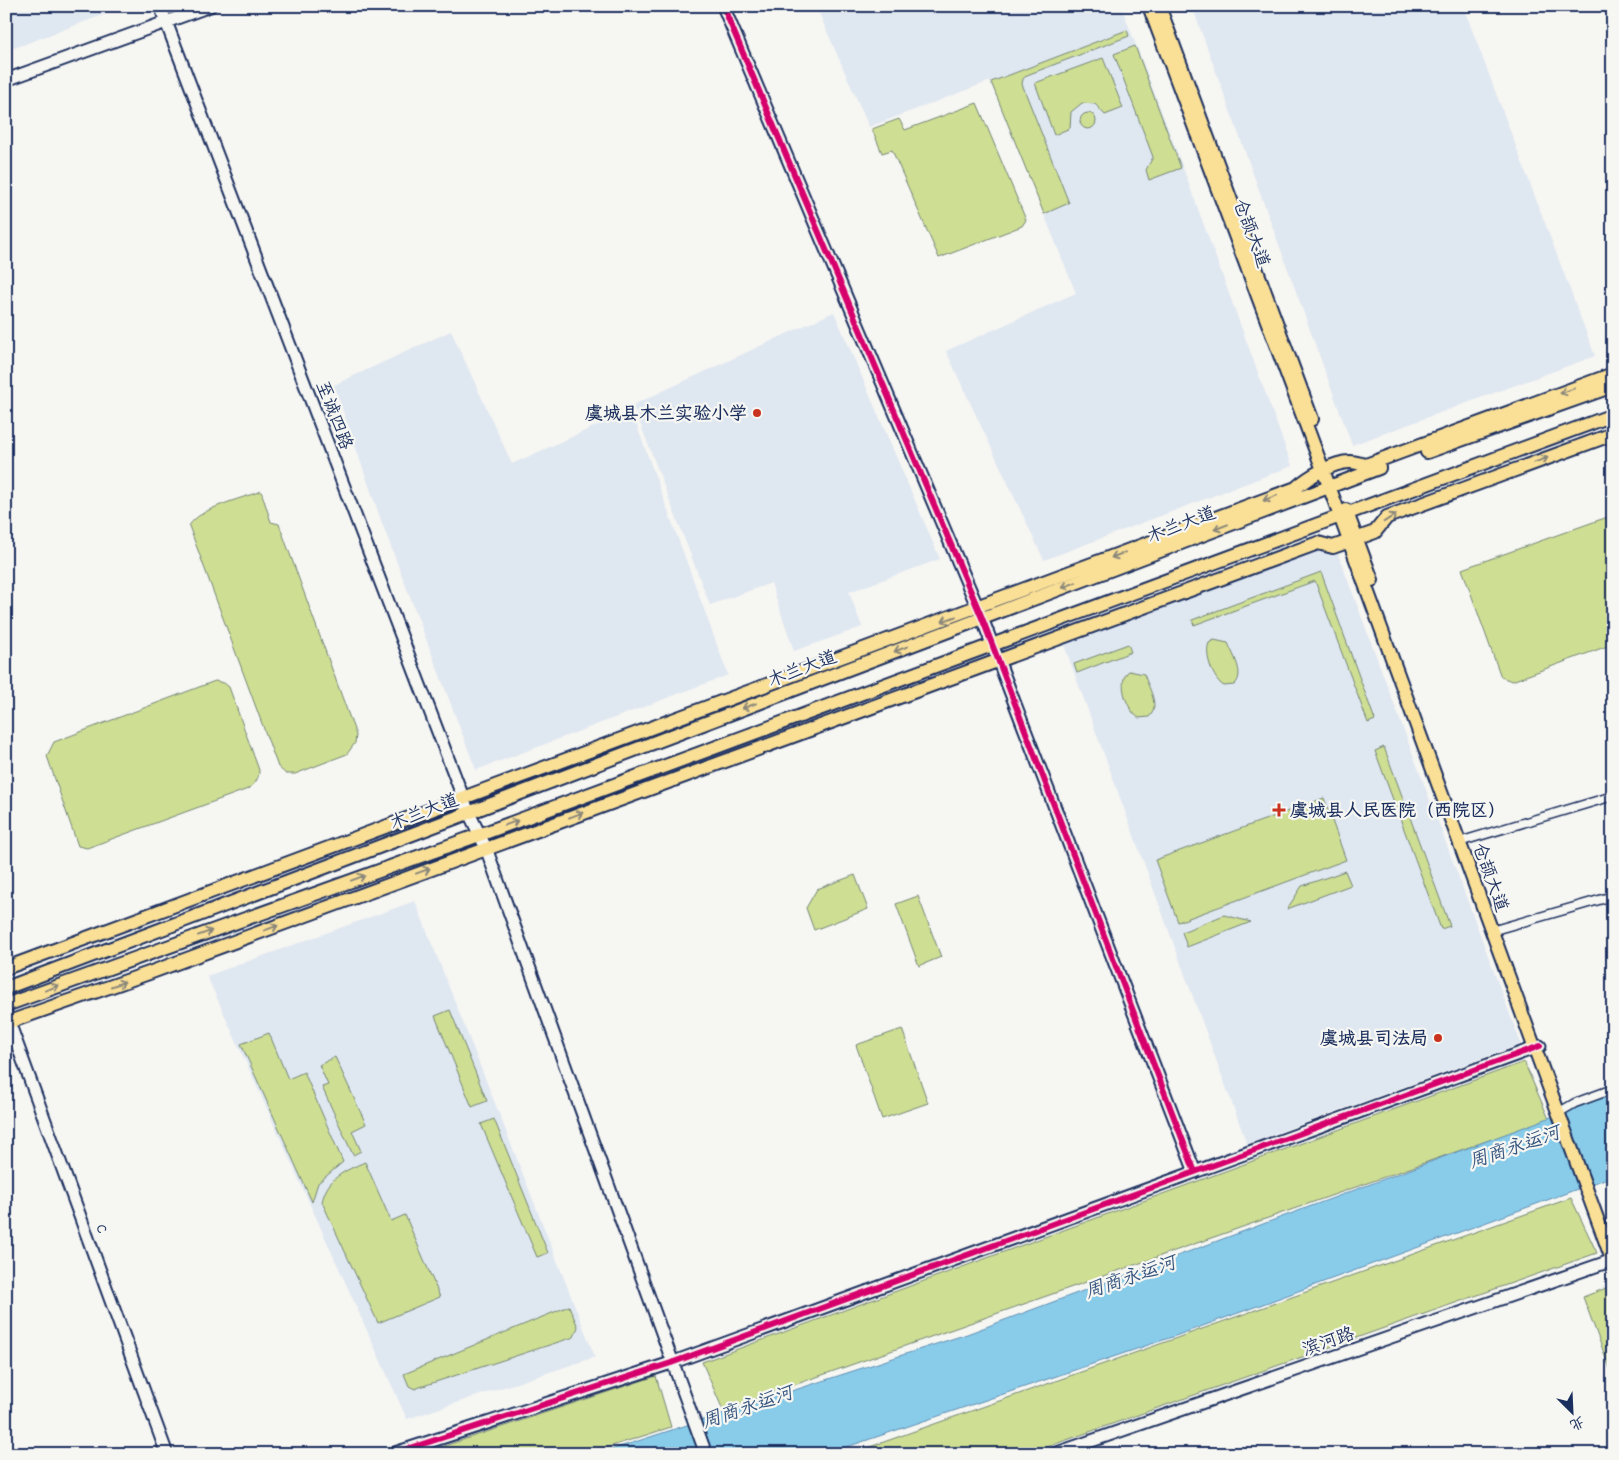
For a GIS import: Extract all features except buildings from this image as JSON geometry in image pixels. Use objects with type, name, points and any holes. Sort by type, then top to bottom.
[{"type":"main road","name":"仓颉大道","points":[[1149,6],[1333,485],[1591,1191]]},
{"type":"main road","name":"仓颉大道","points":[[1159,6],[1327,469]]},
{"type":"main road","points":[[6,968],[463,797],[980,613],[1296,488],[1309,476],[1327,469],[1350,462],[1366,465],[1613,374]]},
{"type":"main road","name":"木兰大道","points":[[6,988],[469,813],[980,613],[1613,386]]},
{"type":"main road","points":[[6,1005],[479,835],[990,644],[1613,415]]},
{"type":"main road","points":[[7,1020],[149,973],[1318,543],[1333,547],[1375,532],[1387,517],[1613,434]]},
{"type":"main road","name":"仓颉大道","points":[[1462,841],[1498,929],[1538,1047]]},
{"type":"main road","points":[[1591,1191],[1613,1241]]},
{"type":"main road","points":[[1591,1191],[1613,1261]]},
{"type":"street","name":"至诚四路","points":[[160,6],[469,813],[486,848],[671,1362],[706,1454]]},
{"type":"street","points":[[6,80],[210,6]]},
{"type":"street","points":[[723,6],[980,613],[990,644],[1195,1172]]},
{"type":"street","points":[[1462,841],[1613,796]]},
{"type":"street","points":[[1498,929],[1613,896]]},
{"type":"street","name":"c","points":[[7,1020],[167,1454]]},
{"type":"street","points":[[392,1454],[671,1362],[1538,1047]]},
{"type":"street","points":[[1561,1111],[1574,1103],[1613,1089]]},
{"type":"street","name":"滨河路","points":[[1054,1454],[1613,1261]]},
{"type":"shaded area","points":[[6,6],[127,6],[6,51]]},
{"type":"shaded area","points":[[816,6],[1121,6],[1183,168],[1292,466],[1044,560],[946,351],[1076,293],[990,81],[869,127]]},
{"type":"shaded area","points":[[1192,6],[1463,6],[1595,356],[1352,445]]},
{"type":"shaded area","points":[[834,312],[940,559],[849,592],[862,627],[794,651],[771,583],[710,605],[633,405]]},
{"type":"shaded area","points":[[451,331],[512,464],[631,410],[728,675],[476,770],[382,523],[334,385]]},
{"type":"shaded area","name":"虞城县人民医院（西院区）","points":[[1320,547],[1338,554],[1521,1044],[1247,1144],[1063,642]]},
{"type":"shaded area","points":[[415,901],[595,1357],[407,1419],[207,976]]},
{"type":"green space","points":[[1127,30],[1129,36],[1027,75],[1023,79],[1022,84],[1069,203],[1044,214],[991,82]]},
{"type":"green space","points":[[1135,46],[1181,168],[1149,180],[1146,170],[1153,157],[1114,54]]},
{"type":"green space","points":[[1103,58],[1123,108],[1105,115],[1095,104],[1082,103],[1071,112],[1070,128],[1054,135],[1035,83]]},
{"type":"green space","points":[[977,103],[1026,220],[1022,226],[939,258],[892,150],[882,153],[872,129],[899,119],[905,130]]},
{"type":"green space","points":[[1088,113],[1094,115],[1096,121],[1094,127],[1088,129],[1082,127],[1080,121],[1082,115]]},
{"type":"green space","points":[[261,491],[271,522],[279,524],[356,735],[355,743],[347,754],[295,774],[286,774],[278,767],[189,526],[194,520],[211,509]]},
{"type":"green space","points":[[1613,515],[1613,644],[1512,681],[1501,677],[1462,569]]},
{"type":"green space","points":[[1321,572],[1375,720],[1368,723],[1315,581],[1194,625],[1192,620]]},
{"type":"green space","points":[[1214,640],[1228,643],[1233,653],[1239,670],[1239,676],[1234,685],[1224,686],[1213,673],[1210,666],[1208,648],[1209,643]]},
{"type":"green space","points":[[1128,644],[1131,652],[1077,673],[1074,664]]},
{"type":"green space","points":[[1129,671],[1144,674],[1151,690],[1154,707],[1149,717],[1139,718],[1127,702],[1123,681]]},
{"type":"green space","points":[[215,681],[224,683],[229,687],[259,770],[255,783],[248,789],[87,848],[78,846],[47,756],[54,742]]},
{"type":"green space","points":[[1384,747],[1450,926],[1441,929],[1375,751]]},
{"type":"green space","points":[[1324,798],[1346,860],[1178,922],[1155,860]]},
{"type":"green space","points":[[1345,871],[1351,885],[1287,909],[1302,886]]},
{"type":"green space","points":[[855,875],[868,909],[814,930],[806,908],[817,889]]},
{"type":"green space","points":[[918,896],[941,957],[919,966],[896,904]]},
{"type":"green space","points":[[1224,915],[1251,922],[1187,947],[1182,932]]},
{"type":"green space","points":[[450,1010],[487,1101],[472,1107],[435,1016]]},
{"type":"green space","points":[[902,1029],[928,1103],[882,1119],[856,1045]]},
{"type":"green space","points":[[269,1033],[288,1079],[304,1072],[343,1162],[318,1183],[312,1202],[241,1044]]},
{"type":"green space","points":[[335,1057],[366,1124],[352,1131],[361,1151],[353,1155],[322,1087],[328,1085],[319,1065]]},
{"type":"green space","points":[[1524,1062],[1549,1119],[723,1410],[702,1362]]},
{"type":"green space","points":[[494,1119],[548,1253],[537,1257],[481,1124]]},
{"type":"green space","points":[[365,1162],[391,1221],[405,1215],[440,1297],[378,1323],[322,1202],[324,1194],[332,1181],[343,1172]]},
{"type":"green space","points":[[1571,1198],[1597,1253],[1027,1454],[850,1454]]},
{"type":"green space","points":[[1609,1287],[1613,1297],[1613,1377],[1583,1297]]},
{"type":"green space","points":[[569,1306],[578,1327],[574,1337],[415,1389],[409,1386],[404,1374]]},
{"type":"green space","points":[[656,1376],[671,1427],[587,1454],[420,1454]]},
{"type":"water","name":"周商永运河","points":[[1613,1094],[1613,1176],[1178,1335],[826,1454],[598,1454],[967,1334]]},
{"type":"cycle path","points":[[723,6],[982,618],[1195,1172]]},
{"type":"cycle path","points":[[392,1454],[671,1363],[1540,1046]]},
{"type":"place","name":"虞城县木兰实验小学","points":[[757,413]]},
{"type":"place","name":"虞城县人民医院（西院区）","points":[[1279,810]]},
{"type":"place","name":"虞城县司法局","points":[[1438,1038]]}]
